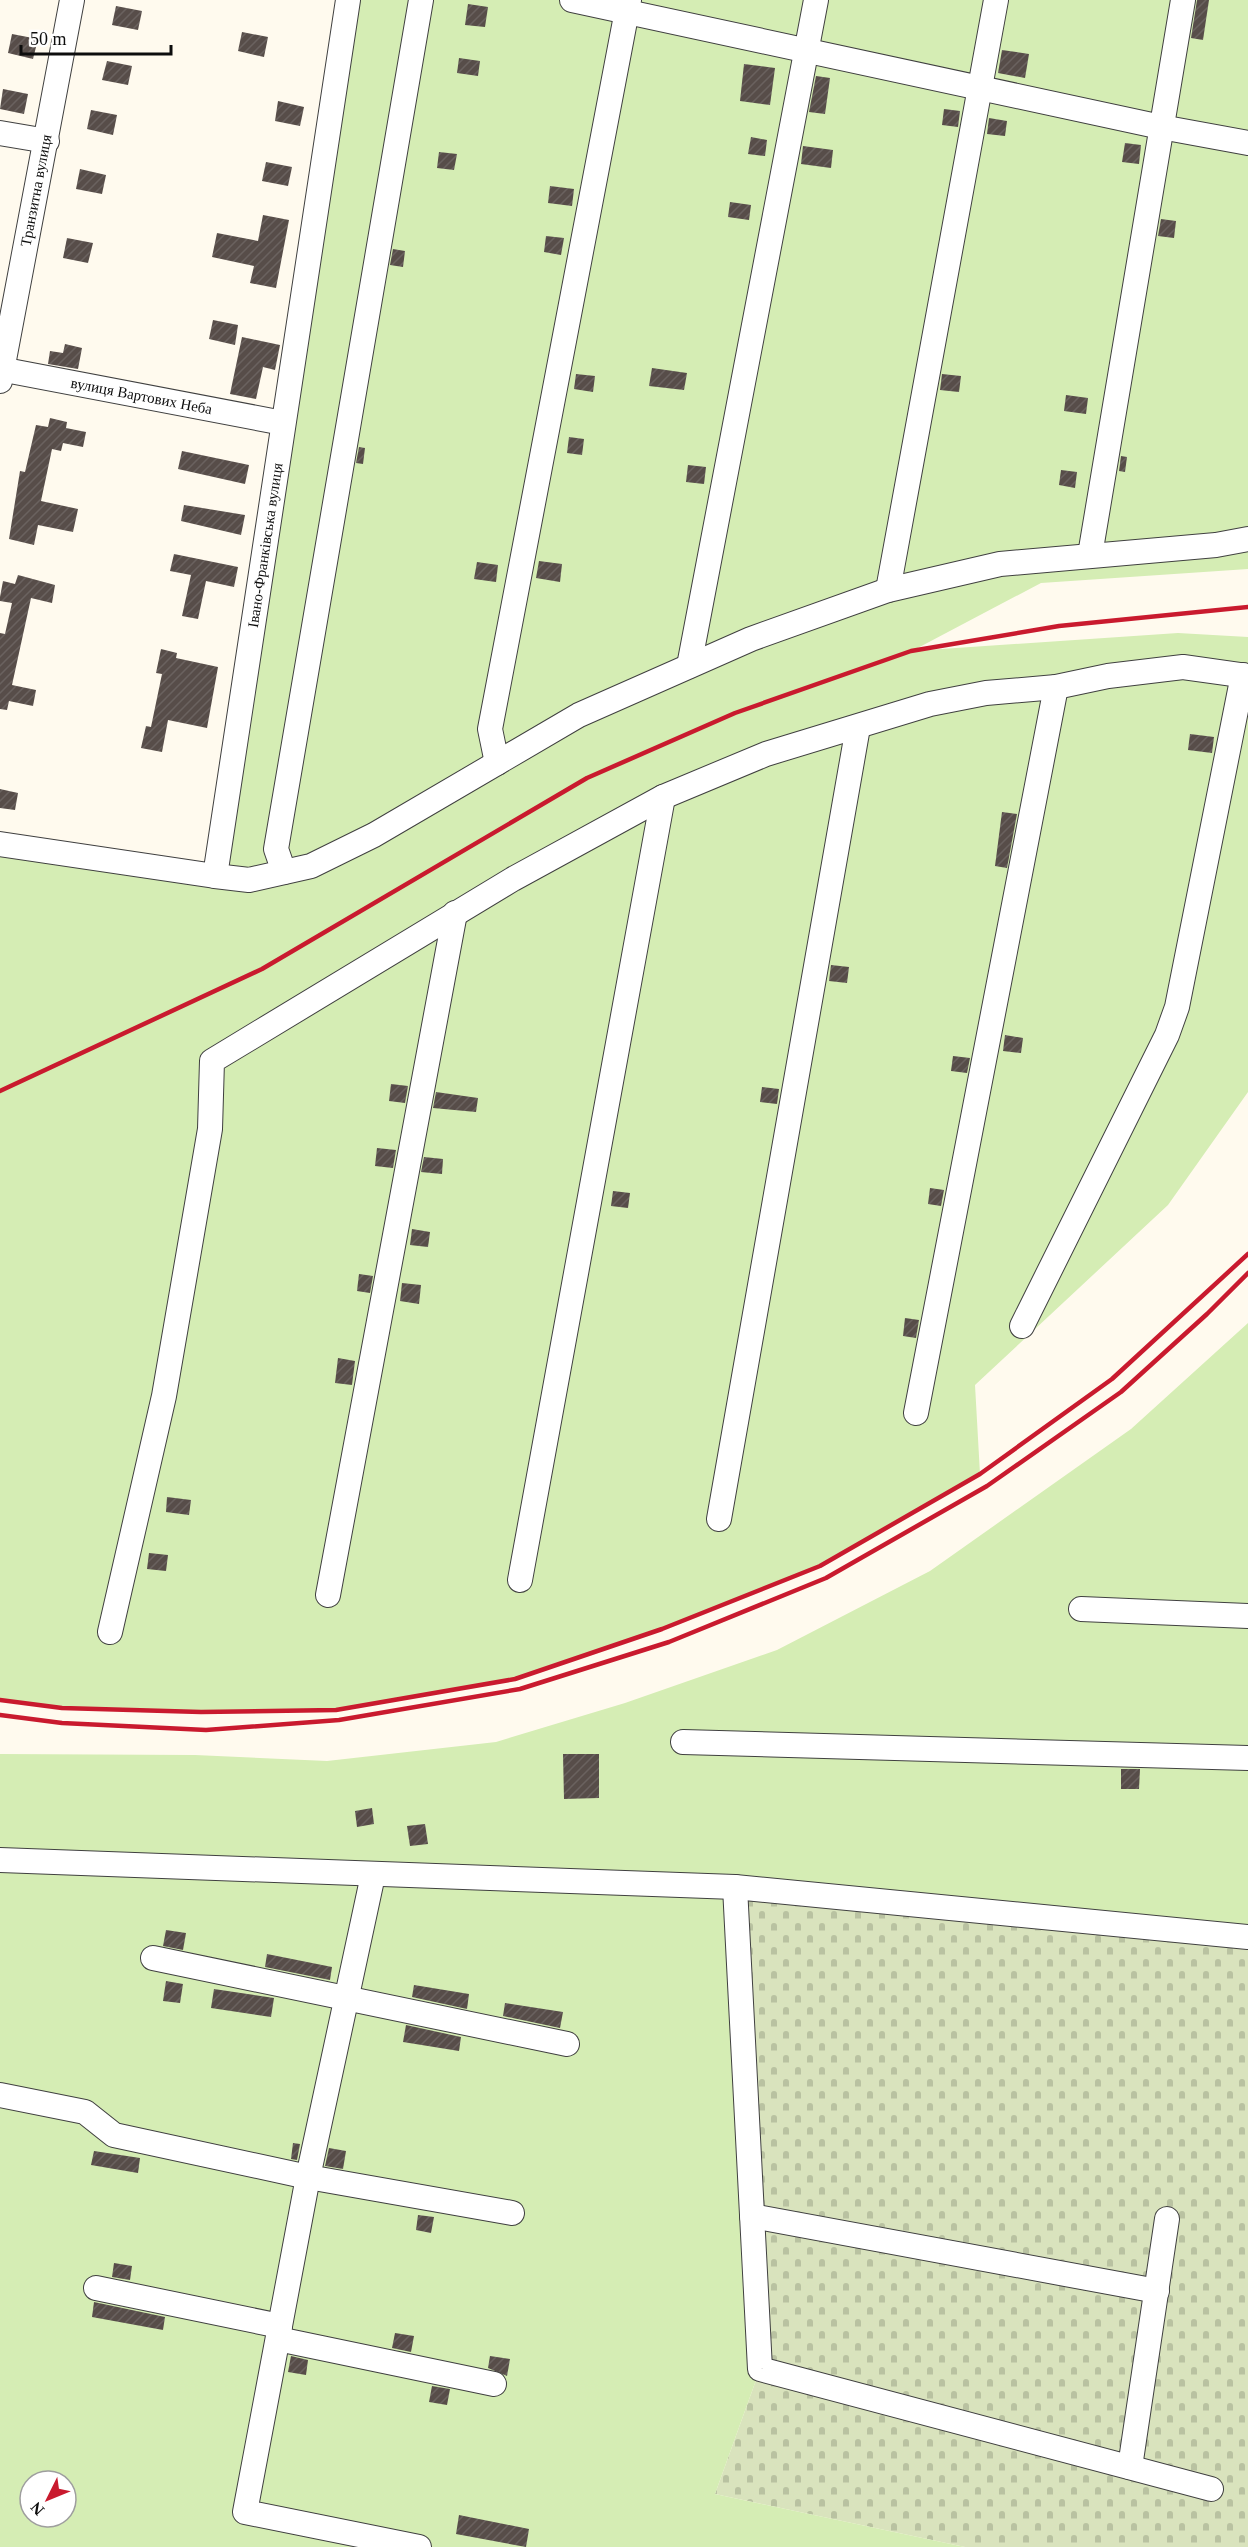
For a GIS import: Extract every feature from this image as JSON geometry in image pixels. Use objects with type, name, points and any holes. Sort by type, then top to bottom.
[{"type":"street","name":"Транзитна вулиця","points":[[1,373],[47,141],[72,0]]},
{"type":"street","name":"Івано-Франківська вулиця","points":[[215,876],[348,0]]},
{"type":"street","points":[[284,872],[276,849],[421,0]]},
{"type":"street","points":[[572,0],[628,6],[807,50],[1161,127],[1248,143]]},
{"type":"street","points":[[689,666],[816,0]]},
{"type":"street","points":[[888,590],[996,0]]},
{"type":"street","points":[[1090,555],[1183,0]]},
{"type":"street","points":[[497,763],[490,729],[628,6]]},
{"type":"street","points":[[0,133],[47,141]]},
{"type":"street","name":"вулиця Вартових Неба","points":[[1,373],[283,423]]},
{"type":"street","points":[[0,844],[249,880],[311,866],[374,836],[579,715],[751,639],[888,590],[1000,564],[1216,545],[1248,540]]},
{"type":"street","points":[[110,1632],[164,1396],[210,1129],[212,1061],[455,913],[663,797],[765,754],[930,705],[986,693],[1056,687],[1108,676],[1183,667],[1246,676],[1177,1007],[1022,1326]]},
{"type":"street","points":[[916,1413],[1056,687]]},
{"type":"street","points":[[718,1519],[858,728]]},
{"type":"street","points":[[520,1580],[663,797]]},
{"type":"street","points":[[328,1595],[455,913]]},
{"type":"street","points":[[1082,1609],[1248,1616]]},
{"type":"street","points":[[683,1742],[1248,1758]]},
{"type":"street","points":[[0,1860],[735,1887],[1248,1937]]},
{"type":"street","points":[[373,1875],[308,2177],[245,2512],[419,2547]]},
{"type":"street","points":[[735,1887],[760,2369],[1211,2489]]},
{"type":"street","points":[[153,1959],[567,2044]]},
{"type":"street","points":[[0,2095],[85,2112],[114,2135],[308,2177],[512,2213]]},
{"type":"street","points":[[752,2216],[1156,2291]]},
{"type":"street","points":[[1130,2467],[1167,2219]]},
{"type":"street","points":[[96,2288],[494,2384]]},
{"type":"green space","points":[[348,0],[1248,0],[1248,569],[1041,583],[912,651],[1178,633],[1248,637],[1248,1092],[1168,1205],[975,1385],[980,1474],[820,1566],[662,1629],[515,1679],[336,1710],[201,1712],[62,1708],[0,1700],[0,844],[214,876]]},
{"type":"green space","points":[[1248,1323],[1248,1937],[736,1887],[760,2369],[715,2494],[965,2547],[0,2547],[0,1754],[195,1755],[327,1761],[496,1742],[625,1703],[777,1650],[930,1571],[1131,1429]]},
{"type":"green space","points":[[735,1887],[1248,1937],[1248,2547],[965,2547],[715,2494],[760,2369]]},
{"type":"building","points":[[1197,0],[1209,0],[1203,40],[1191,38]]},
{"type":"building","points":[[468,4],[488,7],[485,27],[465,25]]},
{"type":"building","points":[[116,6],[142,11],[138,30],[112,25]]},
{"type":"building","points":[[242,32],[268,37],[264,57],[238,51]]},
{"type":"building","points":[[12,34],[38,39],[33,59],[8,53]]},
{"type":"building","points":[[1002,50],[1029,54],[1025,78],[998,73]]},
{"type":"building","points":[[459,58],[480,61],[478,76],[457,73]]},
{"type":"building","points":[[107,61],[132,66],[128,85],[102,80]]},
{"type":"building","points":[[744,64],[775,68],[770,105],[740,101]]},
{"type":"building","points":[[816,76],[830,78],[825,114],[809,112]]},
{"type":"building","points":[[3,89],[28,94],[24,114],[0,109]]},
{"type":"building","points":[[278,101],[304,107],[300,126],[275,121]]},
{"type":"building","points":[[944,109],[960,111],[958,127],[942,125]]},
{"type":"building","points":[[91,110],[117,115],[113,135],[87,129]]},
{"type":"building","points":[[989,118],[1007,121],[1005,136],[987,134]]},
{"type":"building","points":[[751,137],[767,140],[765,156],[748,154]]},
{"type":"building","points":[[1125,143],[1141,145],[1139,164],[1122,162]]},
{"type":"building","points":[[803,146],[833,150],[831,168],[801,164]]},
{"type":"building","points":[[439,152],[457,154],[454,170],[437,168]]},
{"type":"building","points":[[266,162],[292,167],[288,186],[262,181]]},
{"type":"building","points":[[80,169],[106,175],[102,194],[76,189]]},
{"type":"building","points":[[550,186],[574,189],[572,206],[548,203]]},
{"type":"building","points":[[730,202],[751,205],[749,220],[728,217]]},
{"type":"building","points":[[263,215],[289,220],[276,288],[250,283],[254,266],[212,257],[217,233],[258,241]]},
{"type":"building","points":[[1161,219],[1176,221],[1174,238],[1158,236]]},
{"type":"building","points":[[546,236],[564,238],[561,255],[544,252]]},
{"type":"building","points":[[67,238],[93,243],[88,263],[63,258]]},
{"type":"building","points":[[393,249],[405,251],[403,267],[390,265]]},
{"type":"building","points":[[213,320],[238,325],[235,345],[209,339]]},
{"type":"building","points":[[242,337],[280,345],[275,370],[263,367],[256,399],[230,394]]},
{"type":"building","points":[[65,344],[82,348],[78,369],[48,364],[50,351],[63,353]]},
{"type":"building","points":[[652,368],[687,373],[684,390],[649,386]]},
{"type":"building","points":[[576,374],[595,376],[593,392],[574,389]]},
{"type":"building","points":[[942,374],[961,376],[959,392],[940,390]]},
{"type":"building","points":[[1066,395],[1088,398],[1086,414],[1064,411]]},
{"type":"building","points":[[50,418],[67,422],[66,428],[86,432],[83,447],[63,443],[61,451],[52,449],[41,501],[78,509],[73,532],[38,525],[34,545],[9,539],[20,471],[25,472],[36,425],[48,427]]},
{"type":"building","points":[[569,437],[584,439],[582,455],[567,453]]},
{"type":"building","points":[[359,447],[365,448],[363,464],[356,463]]},
{"type":"building","points":[[182,451],[249,465],[245,484],[178,469]]},
{"type":"building","points":[[1121,456],[1127,457],[1125,472],[1119,471]]},
{"type":"building","points":[[688,465],[706,467],[704,484],[686,482]]},
{"type":"building","points":[[1061,470],[1077,472],[1075,488],[1059,485]]},
{"type":"building","points":[[184,505],[245,515],[241,535],[181,521]]},
{"type":"building","points":[[174,554],[238,567],[234,587],[206,581],[198,619],[182,616],[191,575],[170,571]]},
{"type":"building","points":[[539,561],[562,564],[560,582],[536,578]]},
{"type":"building","points":[[477,562],[498,565],[496,582],[474,579]]},
{"type":"building","points":[[18,575],[55,585],[52,603],[31,598],[12,685],[36,690],[33,706],[9,701],[7,710],[0,709],[0,633],[5,634],[12,603],[0,601],[0,597],[3,581],[15,584]]},
{"type":"building","points":[[161,649],[177,653],[176,658],[218,667],[207,728],[168,720],[162,752],[141,748],[146,726],[151,727],[162,674],[156,673]]},
{"type":"building","points":[[1190,734],[1214,737],[1212,753],[1188,750]]},
{"type":"building","points":[[0,789],[18,793],[15,810],[0,808]]},
{"type":"building","points":[[1002,812],[1017,814],[1007,868],[995,866]]},
{"type":"building","points":[[831,965],[849,967],[847,983],[829,981]]},
{"type":"building","points":[[1005,1035],[1023,1038],[1021,1053],[1003,1051]]},
{"type":"building","points":[[953,1056],[970,1058],[967,1073],[951,1071]]},
{"type":"building","points":[[391,1084],[408,1086],[405,1103],[389,1101]]},
{"type":"building","points":[[762,1087],[779,1089],[777,1104],[760,1102]]},
{"type":"building","points":[[436,1092],[478,1098],[476,1112],[433,1108]]},
{"type":"building","points":[[377,1148],[396,1150],[393,1168],[375,1166]]},
{"type":"building","points":[[424,1157],[443,1159],[442,1174],[421,1172]]},
{"type":"building","points":[[930,1188],[944,1190],[941,1206],[928,1204]]},
{"type":"building","points":[[613,1191],[630,1193],[628,1208],[611,1206]]},
{"type":"building","points":[[412,1229],[430,1232],[428,1247],[410,1245]]},
{"type":"building","points":[[359,1274],[373,1276],[370,1293],[357,1291]]},
{"type":"building","points":[[402,1283],[421,1285],[419,1304],[400,1301]]},
{"type":"building","points":[[905,1318],[919,1320],[916,1338],[903,1336]]},
{"type":"building","points":[[338,1358],[355,1361],[352,1385],[335,1383]]},
{"type":"building","points":[[167,1497],[191,1500],[189,1515],[166,1512]]},
{"type":"building","points":[[149,1553],[168,1555],[166,1571],[147,1569]]},
{"type":"building","points":[[563,1754],[599,1754],[599,1798],[564,1799]]},
{"type":"building","points":[[1121,1769],[1140,1769],[1139,1789],[1121,1789]]},
{"type":"building","points":[[372,1808],[374,1824],[357,1827],[355,1811]]},
{"type":"building","points":[[425,1824],[428,1844],[410,1846],[407,1826]]},
{"type":"building","points":[[166,1930],[186,1933],[183,1950],[163,1946]]},
{"type":"building","points":[[267,1954],[332,1967],[330,1980],[265,1967]]},
{"type":"building","points":[[166,1981],[183,1984],[180,2003],[163,2001]]},
{"type":"building","points":[[414,1985],[469,1994],[467,2009],[412,1997]]},
{"type":"building","points":[[214,1989],[274,1998],[271,2017],[211,2008]]},
{"type":"building","points":[[505,2003],[563,2012],[560,2028],[503,2016]]},
{"type":"building","points":[[406,2025],[461,2037],[459,2051],[403,2042]]},
{"type":"building","points":[[293,2143],[300,2144],[297,2160],[291,2159]]},
{"type":"building","points":[[329,2148],[346,2151],[343,2169],[325,2166]]},
{"type":"building","points":[[94,2151],[140,2158],[138,2173],[91,2165]]},
{"type":"building","points":[[418,2215],[434,2217],[431,2233],[416,2230]]},
{"type":"building","points":[[114,2263],[132,2266],[130,2280],[112,2277]]},
{"type":"building","points":[[94,2302],[165,2317],[163,2330],[92,2317]]},
{"type":"building","points":[[395,2333],[414,2336],[411,2352],[392,2348]]},
{"type":"building","points":[[291,2356],[308,2360],[306,2375],[288,2372]]},
{"type":"building","points":[[490,2356],[510,2359],[507,2376],[488,2368]]},
{"type":"building","points":[[432,2386],[450,2389],[447,2405],[429,2402]]},
{"type":"building","points":[[459,2515],[529,2529],[526,2547],[456,2534]]},
{"type":"railway","points":[[0,1091],[262,969],[587,778],[735,713],[911,651],[1059,626],[1248,607]]},
{"type":"railway","points":[[0,1700],[62,1708],[201,1712],[336,1710],[515,1679],[662,1629],[820,1566],[980,1474],[1112,1379],[1248,1254]]},
{"type":"railway","points":[[0,1715],[62,1723],[206,1730],[339,1720],[520,1689],[669,1642],[826,1578],[987,1486],[1121,1392],[1207,1314],[1248,1273]]}]
